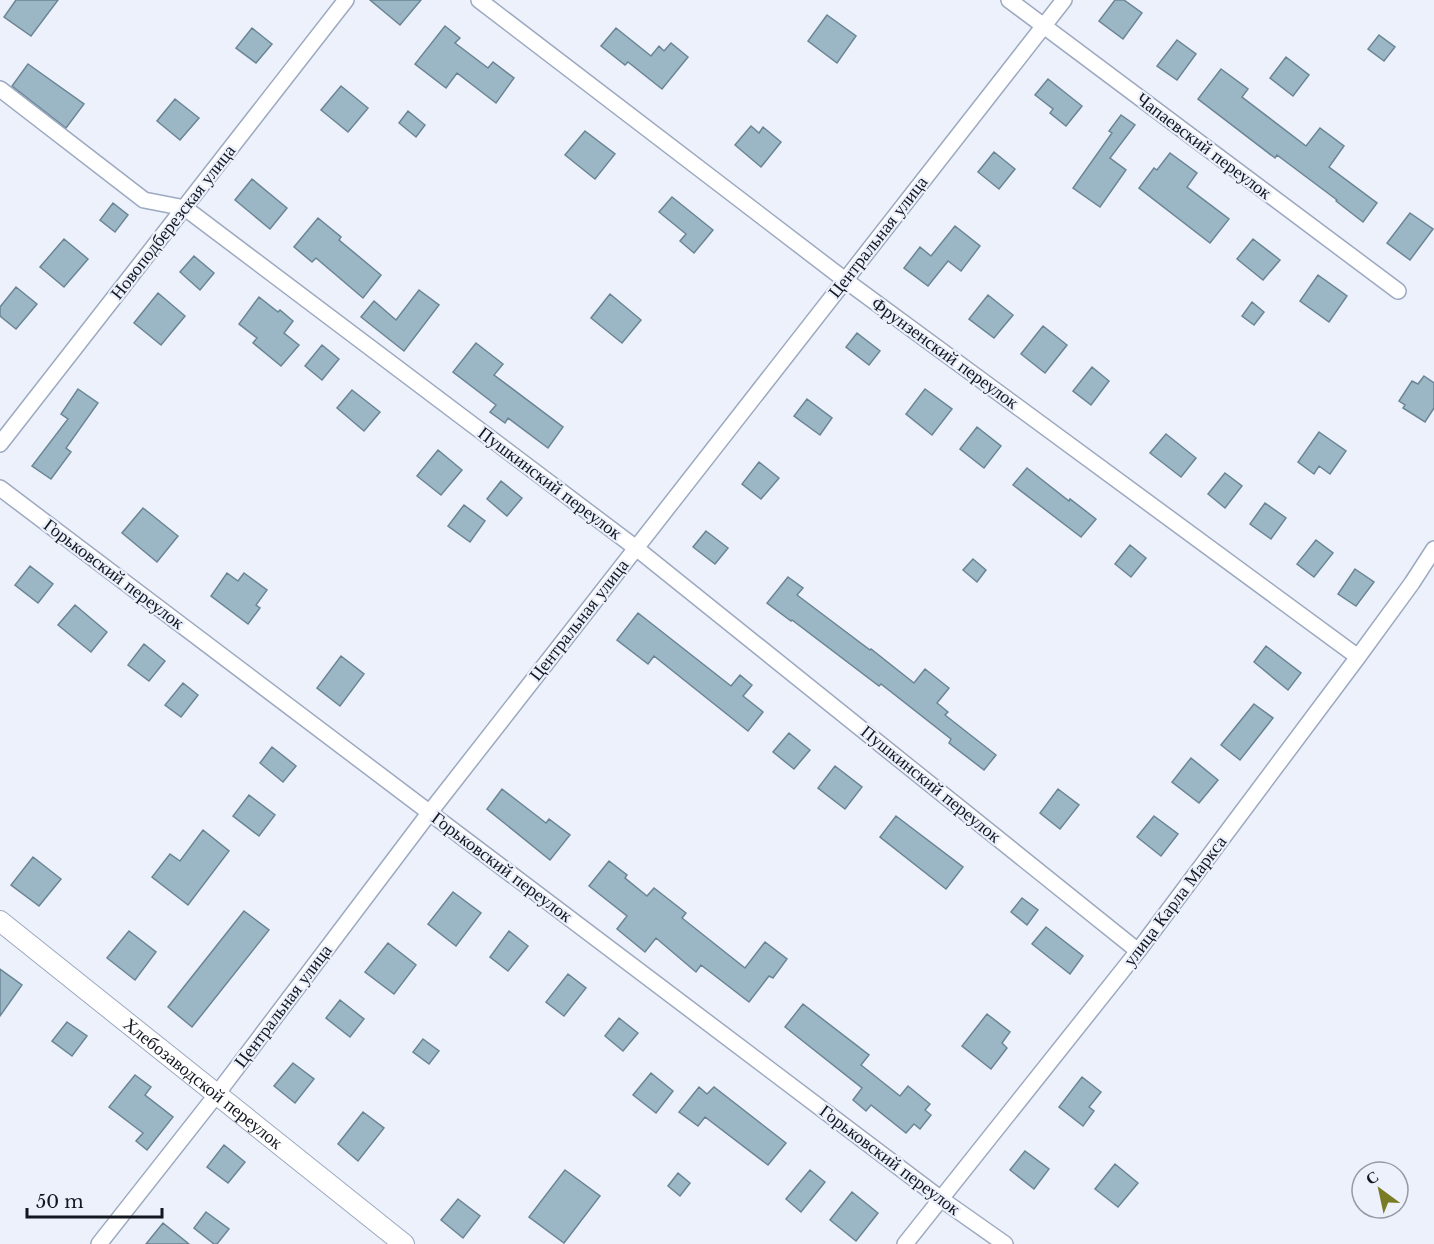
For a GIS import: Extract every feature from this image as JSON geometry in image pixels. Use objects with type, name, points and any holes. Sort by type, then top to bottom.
[{"type":"street","name":"Новоподберезская улица","points":[[0,444],[346,0]]},
{"type":"street","name":"Фрунзенский переулок","points":[[479,0],[845,279],[1358,657]]},
{"type":"street","name":"Чапаевский переулок","points":[[1009,0],[1398,291]]},
{"type":"street","name":"Центральная улица","points":[[99,1244],[217,1094],[430,812],[1064,0]]},
{"type":"street","name":"Пушкинский переулок","points":[[0,89],[144,200],[184,208],[636,548],[1138,951]]},
{"type":"street","name":"Горьковский переулок","points":[[0,488],[940,1199],[1005,1244]]},
{"type":"street","name":"улица Карла Маркса","points":[[904,1244],[1138,951],[1358,657],[1434,549]]},
{"type":"street","name":"Хлебозаводской переулок","points":[[0,921],[405,1244]]},
{"type":"building","points":[[16,0],[58,0],[31,36],[4,17]]},
{"type":"building","points":[[370,0],[421,0],[400,25]]},
{"type":"building","points":[[1115,0],[1124,0],[1142,13],[1123,39],[1099,21]]},
{"type":"building","points":[[827,15],[856,36],[837,63],[808,41]]},
{"type":"building","points":[[445,26],[460,38],[455,43],[488,68],[493,62],[514,78],[496,103],[457,73],[446,88],[415,64]]},
{"type":"building","points":[[252,28],[272,44],[256,63],[236,48]]},
{"type":"building","points":[[616,28],[651,56],[659,46],[664,51],[671,43],[688,57],[662,89],[628,62],[625,65],[601,46]]},
{"type":"building","points":[[1379,35],[1395,47],[1384,61],[1368,49]]},
{"type":"building","points":[[1177,40],[1196,54],[1177,80],[1157,66]]},
{"type":"building","points":[[1286,57],[1309,75],[1293,96],[1270,78]]},
{"type":"building","points":[[28,64],[84,104],[66,128],[12,86]]},
{"type":"building","points":[[1221,69],[1248,89],[1242,97],[1306,146],[1320,128],[1344,146],[1329,167],[1377,203],[1363,222],[1277,155],[1275,158],[1198,99]]},
{"type":"building","points":[[1048,79],[1082,106],[1066,126],[1050,113],[1053,109],[1035,95]]},
{"type":"building","points":[[341,86],[368,108],[348,132],[321,110]]},
{"type":"building","points":[[175,99],[199,118],[180,140],[157,121]]},
{"type":"building","points":[[408,111],[425,125],[416,137],[399,123]]},
{"type":"building","points":[[1121,115],[1135,125],[1110,158],[1126,170],[1100,207],[1073,188],[1112,133],[1109,131]]},
{"type":"building","points":[[751,126],[759,133],[763,127],[781,142],[761,167],[735,145]]},
{"type":"building","points":[[585,131],[615,154],[595,179],[565,155]]},
{"type":"building","points":[[994,152],[1015,169],[999,189],[978,172]]},
{"type":"building","points":[[1170,153],[1197,173],[1187,187],[1229,219],[1210,243],[1139,188],[1154,168],[1157,170]]},
{"type":"building","points":[[252,179],[287,208],[270,229],[235,200]]},
{"type":"building","points":[[672,197],[713,230],[694,253],[680,241],[686,234],[659,212]]},
{"type":"building","points":[[113,203],[128,215],[115,232],[100,220]]},
{"type":"building","points":[[1410,213],[1433,229],[1410,260],[1387,243]]},
{"type":"building","points":[[318,218],[341,237],[339,240],[381,275],[363,298],[316,258],[312,262],[294,247]]},
{"type":"building","points":[[955,226],[980,246],[961,271],[948,261],[928,286],[904,268],[920,247],[931,256]]},
{"type":"building","points":[[64,239],[88,259],[64,287],[40,267]]},
{"type":"building","points":[[1253,239],[1280,260],[1263,280],[1237,259]]},
{"type":"building","points":[[194,256],[214,273],[200,290],[180,272]]},
{"type":"building","points":[[1318,275],[1347,296],[1329,322],[1300,301]]},
{"type":"building","points":[[16,287],[37,304],[16,329],[0,316],[0,307]]},
{"type":"building","points":[[419,290],[439,305],[404,351],[361,317],[374,301],[396,320]]},
{"type":"building","points":[[158,293],[185,316],[161,345],[134,323]]},
{"type":"building","points":[[610,294],[641,320],[622,343],[591,318]]},
{"type":"building","points":[[988,295],[1013,315],[994,338],[969,319]]},
{"type":"building","points":[[259,297],[293,321],[284,333],[299,345],[281,366],[253,343],[257,338],[239,324]]},
{"type":"building","points":[[1252,302],[1264,312],[1254,325],[1242,316]]},
{"type":"building","points":[[1043,326],[1067,345],[1045,373],[1021,354]]},
{"type":"building","points":[[857,333],[880,351],[869,365],[846,347]]},
{"type":"building","points":[[476,343],[503,364],[494,375],[563,427],[548,448],[508,418],[505,423],[490,412],[496,405],[453,372]]},
{"type":"building","points":[[322,345],[339,359],[322,380],[305,366]]},
{"type":"building","points":[[1092,367],[1109,381],[1091,405],[1073,391]]},
{"type":"building","points":[[1424,376],[1434,383],[1434,408],[1425,422],[1403,408],[1405,405],[1399,401],[1412,381],[1418,384]]},
{"type":"building","points":[[78,389],[98,403],[66,448],[71,452],[51,479],[32,466],[68,419],[61,414]]},
{"type":"building","points":[[925,389],[952,409],[932,435],[906,414]]},
{"type":"building","points":[[352,390],[380,412],[364,431],[337,408]]},
{"type":"building","points":[[807,399],[832,418],[820,435],[794,416]]},
{"type":"building","points":[[977,427],[1001,446],[984,468],[960,449]]},
{"type":"building","points":[[1319,432],[1346,451],[1330,474],[1319,466],[1314,474],[1298,462]]},
{"type":"building","points":[[1166,434],[1196,458],[1181,477],[1150,453]]},
{"type":"building","points":[[438,450],[462,470],[441,495],[417,476]]},
{"type":"building","points":[[759,462],[779,478],[761,499],[742,484]]},
{"type":"building","points":[[1027,468],[1096,519],[1081,537],[1013,485]]},
{"type":"building","points":[[1225,473],[1242,486],[1225,508],[1208,494]]},
{"type":"building","points":[[501,481],[522,498],[507,516],[487,499]]},
{"type":"building","points":[[1265,503],[1286,518],[1271,539],[1250,524]]},
{"type":"building","points":[[464,505],[485,521],[470,542],[448,526]]},
{"type":"building","points":[[143,508],[178,536],[157,562],[122,533]]},
{"type":"building","points":[[706,531],[728,548],[715,564],[693,547]]},
{"type":"building","points":[[1316,540],[1333,553],[1314,577],[1297,564]]},
{"type":"building","points":[[1130,545],[1146,558],[1131,577],[1115,564]]},
{"type":"building","points":[[973,559],[986,570],[977,582],[963,570]]},
{"type":"building","points":[[30,566],[53,584],[38,603],[15,585]]},
{"type":"building","points":[[1355,569],[1374,582],[1356,606],[1338,594]]},
{"type":"building","points":[[227,573],[238,581],[244,573],[267,590],[256,605],[260,608],[248,624],[211,596]]},
{"type":"building","points":[[788,577],[803,588],[797,595],[914,683],[925,669],[949,688],[937,703],[948,712],[945,715],[996,755],[984,770],[949,743],[951,739],[881,684],[879,686],[767,603]]},
{"type":"building","points":[[75,605],[107,632],[91,652],[58,625]]},
{"type":"building","points":[[638,613],[731,686],[740,675],[752,685],[743,696],[763,712],[748,731],[654,656],[648,664],[617,640]]},
{"type":"building","points":[[144,644],[165,661],[149,681],[128,665]]},
{"type":"building","points":[[1266,646],[1301,673],[1288,690],[1254,662]]},
{"type":"building","points":[[341,656],[364,674],[340,706],[317,688]]},
{"type":"building","points":[[183,683],[198,695],[181,717],[165,705]]},
{"type":"building","points":[[1254,704],[1273,718],[1240,760],[1221,745]]},
{"type":"building","points":[[789,733],[810,750],[794,769],[773,752]]},
{"type":"building","points":[[272,747],[296,766],[283,782],[260,763]]},
{"type":"building","points":[[1191,758],[1218,780],[1199,803],[1172,782]]},
{"type":"building","points":[[835,766],[862,787],[845,809],[818,788]]},
{"type":"building","points":[[502,789],[546,823],[549,819],[570,835],[550,860],[487,809]]},
{"type":"building","points":[[1058,789],[1079,805],[1060,829],[1040,813]]},
{"type":"building","points":[[249,795],[275,815],[259,836],[233,816]]},
{"type":"building","points":[[896,816],[963,867],[946,889],[880,837]]},
{"type":"building","points":[[1154,816],[1178,834],[1161,856],[1137,837]]},
{"type":"building","points":[[203,830],[229,851],[188,905],[152,877],[170,854],[180,861]]},
{"type":"building","points":[[33,857],[61,879],[39,906],[11,885]]},
{"type":"building","points":[[609,861],[627,875],[625,878],[647,896],[654,888],[686,913],[682,918],[745,968],[765,942],[787,959],[773,978],[769,976],[749,1002],[701,965],[696,972],[656,938],[645,952],[617,929],[627,916],[589,886]]},
{"type":"building","points":[[453,892],[481,913],[456,946],[428,924]]},
{"type":"building","points":[[1022,898],[1038,910],[1027,925],[1011,912]]},
{"type":"building","points":[[244,911],[269,930],[192,1027],[168,1007]]},
{"type":"building","points":[[1046,927],[1083,956],[1070,974],[1032,944]]},
{"type":"building","points":[[129,931],[156,952],[135,980],[107,958]]},
{"type":"building","points":[[509,931],[528,946],[508,971],[490,957]]},
{"type":"building","points":[[388,943],[416,965],[394,994],[365,972]]},
{"type":"building","points":[[0,969],[22,985],[0,1016]]},
{"type":"building","points":[[568,974],[586,988],[564,1016],[546,1002]]},
{"type":"building","points":[[340,1000],[364,1019],[350,1037],[326,1018]]},
{"type":"building","points":[[803,1004],[869,1055],[861,1065],[900,1096],[908,1086],[930,1104],[925,1110],[931,1115],[920,1129],[914,1124],[906,1133],[871,1105],[866,1111],[853,1100],[862,1088],[785,1027]]},
{"type":"building","points":[[987,1014],[1010,1032],[1002,1043],[1007,1048],[991,1069],[962,1046]]},
{"type":"building","points":[[619,1018],[638,1033],[623,1051],[605,1036]]},
{"type":"building","points":[[67,1022],[87,1036],[72,1056],[52,1041]]},
{"type":"building","points":[[423,1039],[439,1051],[429,1064],[413,1052]]},
{"type":"building","points":[[293,1063],[314,1079],[295,1103],[274,1086]]},
{"type":"building","points":[[651,1073],[673,1091],[656,1113],[633,1095]]},
{"type":"building","points":[[135,1075],[151,1087],[145,1095],[173,1117],[147,1150],[136,1141],[143,1133],[109,1107]]},
{"type":"building","points":[[1082,1077],[1101,1092],[1089,1107],[1094,1111],[1083,1126],[1059,1107]]},
{"type":"building","points":[[699,1087],[707,1094],[714,1087],[786,1143],[768,1165],[705,1117],[698,1126],[679,1112]]},
{"type":"building","points":[[363,1112],[384,1128],[358,1161],[338,1144]]},
{"type":"building","points":[[224,1145],[245,1162],[228,1183],[207,1167]]},
{"type":"building","points":[[1025,1151],[1049,1169],[1034,1189],[1010,1170]]},
{"type":"building","points":[[1115,1164],[1138,1183],[1118,1207],[1095,1189]]},
{"type":"building","points":[[565,1170],[600,1196],[564,1243],[529,1217]]},
{"type":"building","points":[[810,1170],[825,1182],[801,1212],[786,1199]]},
{"type":"building","points":[[678,1173],[690,1183],[680,1196],[668,1186]]},
{"type":"building","points":[[852,1192],[878,1213],[856,1241],[830,1220]]},
{"type":"building","points":[[458,1199],[480,1216],[463,1238],[441,1220]]},
{"type":"building","points":[[206,1212],[229,1229],[217,1244],[194,1228]]},
{"type":"building","points":[[163,1223],[189,1244],[146,1244]]}]
